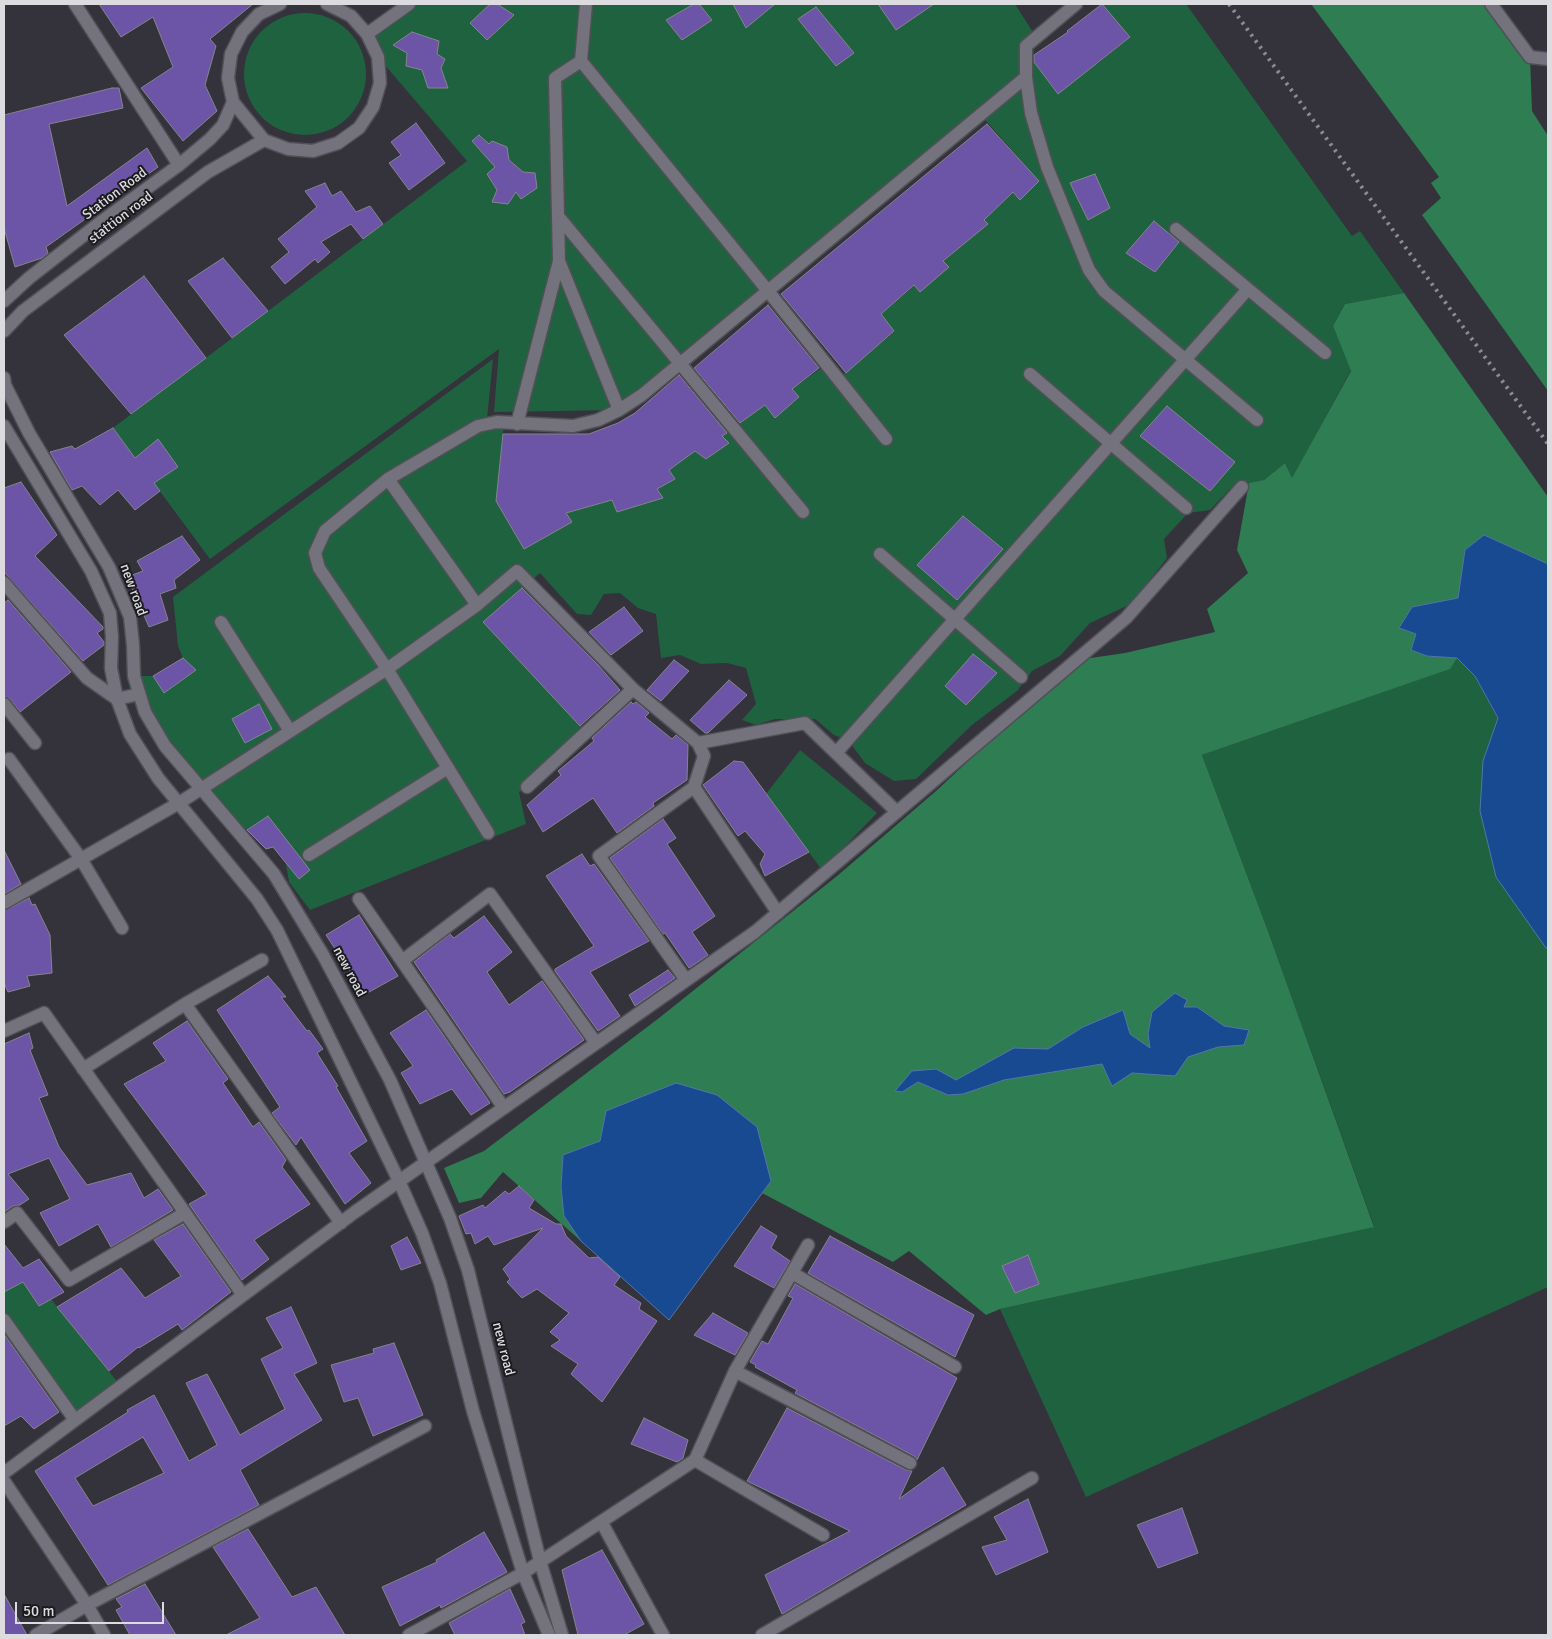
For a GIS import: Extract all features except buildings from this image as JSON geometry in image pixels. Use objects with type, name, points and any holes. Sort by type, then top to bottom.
[{"type":"street","points":[[75,4],[179,165]]},
{"type":"street","points":[[280,4],[259,14],[242,32],[231,54],[228,78],[233,102],[264,140],[288,149],[314,150],[338,143],[359,128],[373,107],[380,83],[378,57],[368,34],[351,16],[327,4]]},
{"type":"street","points":[[368,34],[409,4]]},
{"type":"street","points":[[586,4],[581,61],[886,439]]},
{"type":"street","points":[[1076,4],[1026,46],[1026,77],[1031,113],[1047,167],[1089,270],[1104,291],[1257,420]]},
{"type":"street","points":[[1491,4],[1530,57],[1548,60]]},
{"type":"street","points":[[517,424],[559,261],[555,78],[581,61]]},
{"type":"street","points":[[488,833],[386,669],[319,568],[315,553],[324,531],[388,479],[478,426],[497,422],[573,426],[598,420],[642,396],[1026,77]]},
{"type":"street","name":"Station Road","points":[[4,301],[29,278],[179,165],[210,139],[223,125],[233,102]]},
{"type":"street","name":"stattion road","points":[[4,331],[23,311],[208,172],[264,140]]},
{"type":"street","points":[[558,216],[803,512]]},
{"type":"street","points":[[1176,229],[1325,353]]},
{"type":"street","points":[[559,261],[619,410]]},
{"type":"street","points":[[836,753],[1248,289]]},
{"type":"street","points":[[1030,374],[1186,508]]},
{"type":"street","name":"new road","points":[[4,381],[29,433],[109,567],[130,617],[134,676],[145,712],[165,746],[274,874],[323,955],[390,1080],[450,1218],[468,1270],[540,1562],[562,1635]]},
{"type":"street","points":[[4,426],[91,571],[110,613],[112,637],[111,668],[117,699],[130,734],[158,778],[257,899],[277,930],[399,1181],[422,1233],[440,1283],[473,1411],[523,1573],[549,1635]]},
{"type":"street","points":[[388,479],[477,605]]},
{"type":"street","points":[[4,1473],[399,1181],[755,932],[1126,618],[1242,487]]},
{"type":"street","points":[[880,554],[1021,677]]},
{"type":"street","points":[[4,903],[179,803],[386,669],[477,605],[517,571],[633,689],[698,743],[704,756],[694,787],[599,856],[686,980]]},
{"type":"street","points":[[4,583],[87,678],[117,699],[140,694]]},
{"type":"street","points":[[221,622],[290,731]]},
{"type":"street","points":[[527,787],[633,689]]},
{"type":"street","points":[[4,704],[35,743]]},
{"type":"street","points":[[698,743],[805,723],[898,812]]},
{"type":"street","points":[[9,759],[81,859],[122,928]]},
{"type":"street","points":[[309,855],[448,768]]},
{"type":"street","points":[[694,787],[778,913]]},
{"type":"street","points":[[402,961],[490,894],[596,1043]]},
{"type":"street","points":[[359,899],[504,1108]]},
{"type":"street","points":[[83,1069],[186,1004],[262,960]]},
{"type":"street","points":[[186,1004],[341,1223]]},
{"type":"street","points":[[4,1031],[44,1012],[243,1295]]},
{"type":"street","points":[[4,1222],[17,1213],[69,1280],[185,1213]]},
{"type":"street","points":[[409,1635],[523,1573],[695,1460],[735,1371],[808,1245]]},
{"type":"street","points":[[792,1273],[956,1367]]},
{"type":"street","points":[[4,1320],[75,1420]]},
{"type":"street","points":[[735,1371],[910,1462]]},
{"type":"street","points":[[36,1635],[87,1605],[425,1426]]},
{"type":"street","points":[[695,1460],[824,1535]]},
{"type":"street","points":[[762,1635],[1032,1478]]},
{"type":"street","points":[[4,1481],[87,1605],[104,1635]]},
{"type":"street","points":[[602,1522],[662,1635]]},
{"type":"green space","points":[[409,4],[1015,4],[1036,37],[1026,46],[1030,57],[1058,94],[1071,35],[1097,64],[1130,37],[1102,4],[1186,4],[1352,236],[1360,231],[1404,293],[1345,304],[1333,326],[1351,370],[1292,479],[1285,463],[1264,480],[1232,487],[1210,510],[1188,513],[1164,539],[1167,558],[1131,604],[1090,623],[1060,656],[1032,671],[1017,691],[972,725],[916,779],[894,781],[865,763],[848,740],[834,735],[815,719],[775,719],[756,725],[742,720],[756,704],[746,668],[727,663],[701,664],[680,655],[661,658],[656,614],[638,608],[620,593],[604,594],[591,615],[577,614],[540,573],[484,622],[577,722],[588,731],[527,787],[519,792],[526,824],[310,910],[289,882],[286,864],[268,816],[242,833],[165,746],[134,676],[153,676],[164,693],[196,670],[183,658],[178,646],[173,597],[493,359],[487,419],[504,423],[496,501],[524,549],[572,522],[566,513],[612,500],[617,512],[663,498],[657,489],[675,479],[669,470],[695,451],[706,459],[729,443],[712,426],[730,413],[739,424],[765,405],[775,417],[799,398],[792,389],[827,364],[839,378],[894,332],[881,314],[987,224],[984,220],[1013,192],[1020,200],[1039,181],[981,115],[619,410],[494,412],[499,349],[210,559],[113,428],[467,161],[378,57],[367,34]],"holes":[[[1154,221],[1179,242],[1155,272],[1127,253]]]},
{"type":"green space","points":[[1311,4],[1491,4],[1530,57],[1532,111],[1548,136],[1548,391],[1422,215],[1441,198],[1431,183],[1439,177]]},
{"type":"green space","points":[[305,13],[317,14],[328,18],[339,23],[348,31],[356,40],[361,51],[365,62],[365,86],[361,97],[356,108],[348,117],[339,125],[328,130],[317,134],[305,135],[293,134],[282,130],[271,125],[262,117],[254,108],[249,97],[245,86],[244,74],[245,62],[249,51],[254,40],[262,31],[271,23],[282,18],[293,14]]},
{"type":"green space","points":[[1404,293],[1548,497],[1548,564],[1484,535],[1465,550],[1458,598],[1412,607],[1399,628],[1416,634],[1411,650],[1427,656],[1457,658],[1450,669],[1202,755],[1268,931],[1374,1227],[1000,1309],[986,1315],[909,1251],[893,1262],[762,1193],[771,1181],[600,1141],[563,1155],[561,1187],[564,1216],[581,1241],[503,1172],[481,1198],[459,1203],[444,1168],[484,1151],[659,1018],[837,876],[936,791],[1077,660],[1125,653],[1215,632],[1207,609],[1248,573],[1237,550],[1249,483],[1264,480],[1285,463],[1292,478],[1351,371],[1333,326],[1345,304]]},
{"type":"green space","points":[[1457,658],[1475,676],[1498,719],[1483,761],[1546,948],[1548,948],[1548,1287],[1086,1497],[1000,1309],[1374,1226],[1268,931],[1202,755],[1449,669]]},
{"type":"green space","points":[[800,750],[877,813],[822,870],[766,794]]},
{"type":"green space","points":[[23,1282],[39,1306],[51,1299],[119,1384],[75,1420],[4,1320],[4,1292]]},
{"type":"water","points":[[1484,535],[1548,564],[1548,948],[1546,948],[1496,877],[1480,811],[1483,761],[1498,718],[1475,676],[1457,658],[1427,656],[1411,650],[1416,634],[1399,628],[1412,607],[1458,598],[1465,550]]},
{"type":"water","points":[[1175,993],[1187,1000],[1184,1007],[1197,1007],[1224,1026],[1249,1030],[1244,1045],[1218,1047],[1188,1057],[1175,1076],[1132,1073],[1112,1086],[1102,1064],[1004,1080],[963,1094],[948,1095],[918,1082],[902,1092],[895,1091],[912,1071],[936,1069],[956,1080],[1014,1048],[1048,1049],[1083,1027],[1123,1010],[1130,1034],[1150,1048],[1148,1034],[1152,1012]]},
{"type":"water","points":[[676,1083],[717,1095],[757,1127],[771,1181],[669,1320],[581,1241],[564,1216],[561,1187],[563,1155],[600,1141],[606,1111]]},
{"type":"railway","points":[[1229,4],[1548,444]]}]
